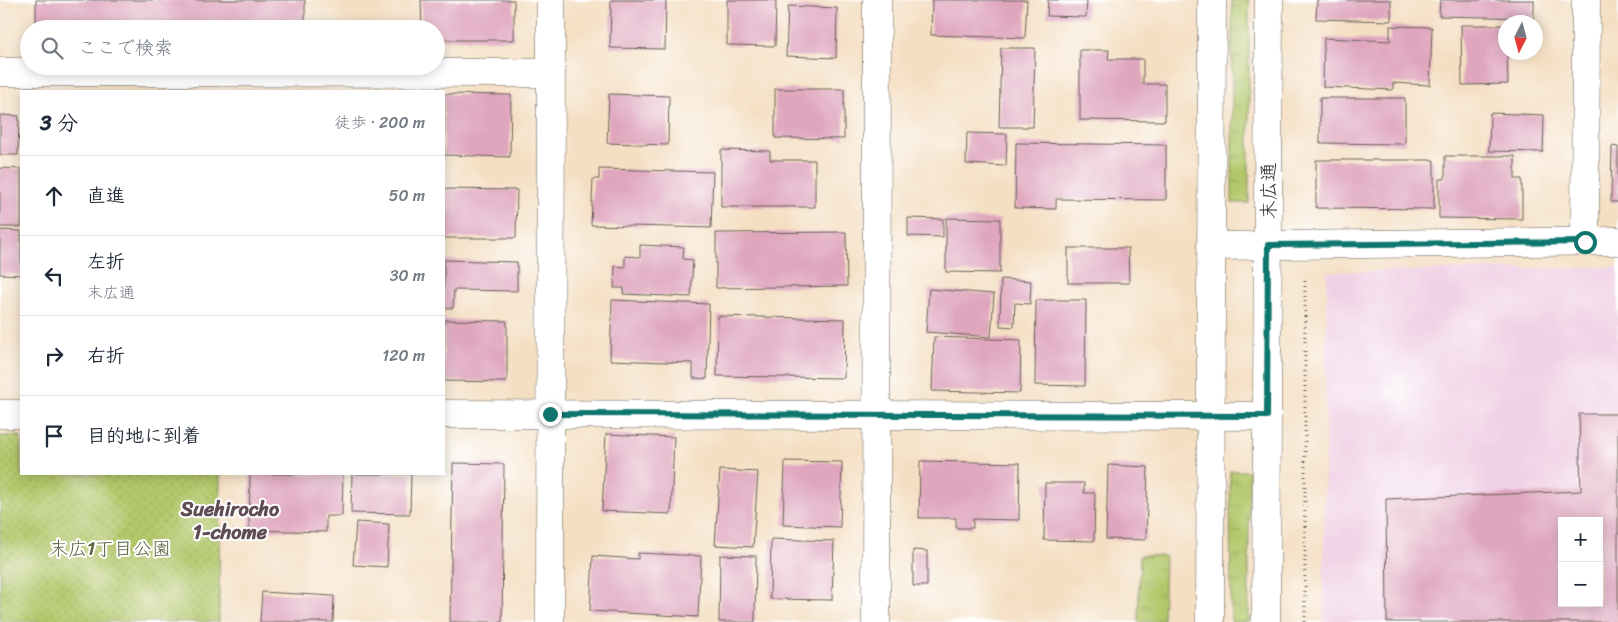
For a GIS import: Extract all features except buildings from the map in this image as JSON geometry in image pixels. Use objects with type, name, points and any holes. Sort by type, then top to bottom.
[{"type":"street","points":[[550,0],[550,622]]},
{"type":"street","points":[[876,622],[877,0]]},
{"type":"street","points":[[1210,622],[1212,0]]},
{"type":"street","name":"末広通","points":[[1266,622],[1269,0]]},
{"type":"street","points":[[1585,242],[1586,0]]},
{"type":"street","points":[[0,72],[20,72]]},
{"type":"street","points":[[445,73],[550,73]]},
{"type":"street","points":[[1211,246],[1618,241]]},
{"type":"street","points":[[0,414],[20,414]]},
{"type":"street","points":[[445,414],[1267,416]]},
{"type":"path","points":[[1305,244],[1305,622]]},
{"type":"shaded area","points":[[1618,267],[1618,622],[1323,622],[1327,272]]},
{"type":"green space","points":[[1232,0],[1249,0],[1249,203],[1232,203]]},
{"type":"green space","name":"末広1丁目公園","points":[[0,436],[20,436],[20,475],[220,475],[219,622],[0,622]]},
{"type":"green space","points":[[1230,471],[1249,471],[1249,622],[1231,622]]},
{"type":"green space","points":[[1140,555],[1165,556],[1163,622],[1138,622]]},
{"type":"district","name":"Suehirocho 1-chome","points":[[230,520]]},
{"type":"route","points":[[550,414],[1267,416],[1268,245],[1585,242]]}]
